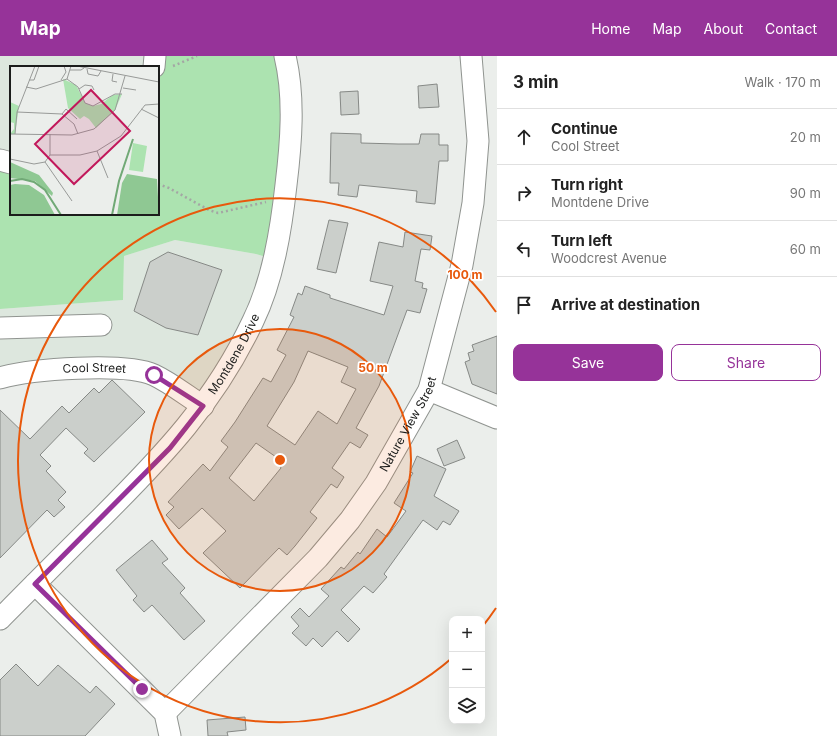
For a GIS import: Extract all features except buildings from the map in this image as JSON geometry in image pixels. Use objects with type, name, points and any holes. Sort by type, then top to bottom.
[{"type":"street","name":"Montdene Drive","points":[[0,619],[170,448],[203,406],[230,366],[254,320],[269,276],[285,198],[291,119],[288,70],[285,56]]},
{"type":"street","name":"Nature View Street","points":[[165,713],[318,558],[350,520],[376,483],[429,390],[462,265],[473,203],[478,141],[471,56]]},
{"type":"street","points":[[0,160],[10,163]]},
{"type":"street","points":[[0,328],[101,325]]},
{"type":"street","name":"Cool Street","points":[[0,378],[16,373],[111,368],[135,370],[154,375],[203,406]]},
{"type":"street","points":[[429,390],[497,418]]},
{"type":"street","points":[[35,584],[165,713],[170,736]]},
{"type":"path","points":[[160,63],[197,56]]},
{"type":"path","points":[[159,184],[169,188],[209,210],[218,212],[285,198]]},
{"type":"shaded area","points":[[0,56],[155,56],[154,66],[10,66],[10,163],[0,160]]},
{"type":"shaded area","points":[[175,240],[256,254],[273,259],[203,406],[155,375],[0,377],[0,309],[123,300],[124,256]]},
{"type":"green space","points":[[155,56],[285,56],[288,70],[273,259],[256,254],[175,240],[124,256],[123,300],[0,309],[0,160],[10,163],[10,215],[159,215],[159,66]]},
{"type":"route","points":[[142,689],[47,594],[35,584],[170,448],[203,406],[154,375]]}]
